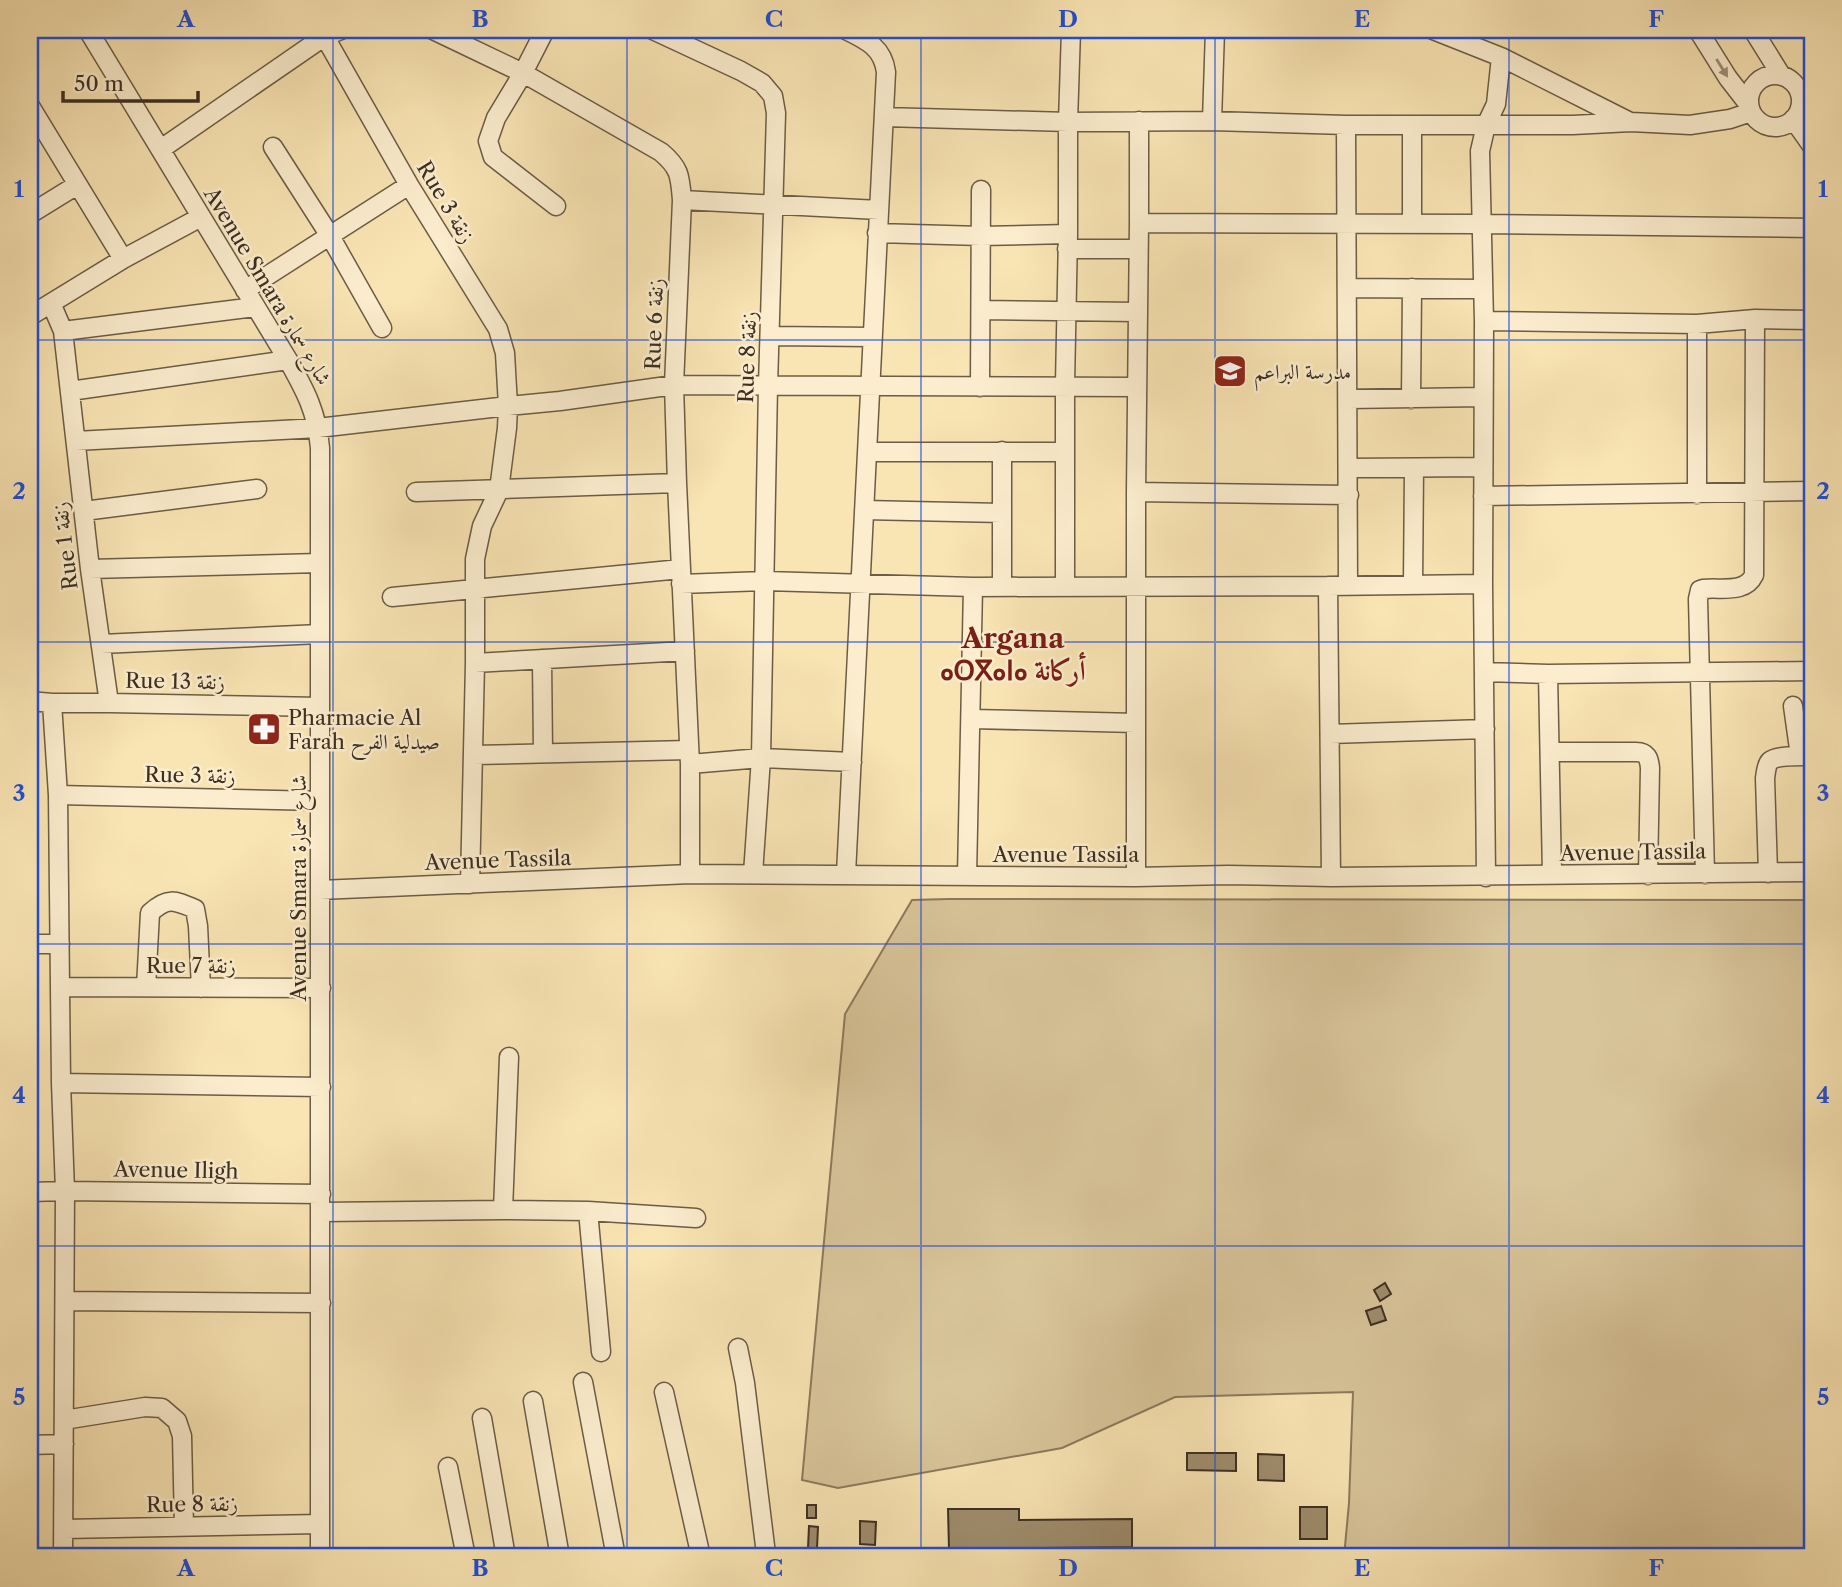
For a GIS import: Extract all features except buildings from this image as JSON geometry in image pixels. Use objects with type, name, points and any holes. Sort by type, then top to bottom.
[{"type":"street","name":"Avenue Smara شارع سمارة","points":[[88,30],[288,360],[308,396],[318,428],[320,1557]]},
{"type":"street","name":"Rue 6 زنقة","points":[[433,30],[523,73],[662,152],[674,163],[680,174],[682,200],[674,385],[689,757],[690,874]]},
{"type":"street","points":[[545,30],[496,118],[488,141],[493,157],[556,206]]},
{"type":"street","name":"Rue 8 زنقة","points":[[653,30],[762,83],[773,96],[776,113],[761,758],[753,874]]},
{"type":"street","points":[[846,30],[873,45],[882,57],[886,72],[846,874]]},
{"type":"street","points":[[1065,587],[1064,452],[1071,30]]},
{"type":"street","points":[[1212,121],[1215,30]]},
{"type":"street","points":[[1433,30],[1501,57],[1631,122]]},
{"type":"street","points":[[1698,30],[1761,123],[1781,126],[1801,115]]},
{"type":"street","points":[[1753,30],[1800,92],[1801,115],[1812,146]]},
{"type":"street","points":[[161,149],[329,32]]},
{"type":"street","name":"Rue 3 زنقة","points":[[329,32],[409,185],[498,329],[505,353],[508,405],[505,452],[499,490],[482,527],[475,559],[470,884]]},
{"type":"street","points":[[1486,877],[1484,321],[1480,151],[1486,125],[1496,104],[1501,57]]},
{"type":"street","points":[[1750,108],[1751,90],[1767,76],[1812,80]]},
{"type":"street","points":[[884,117],[1346,125],[1573,125],[1631,122],[1690,125],[1730,120],[1750,108]]},
{"type":"street","points":[[32,114],[123,259]]},
{"type":"street","points":[[1136,877],[1139,121]]},
{"type":"street","points":[[1346,125],[1348,585]]},
{"type":"street","points":[[1412,125],[1412,224]]},
{"type":"street","points":[[272,147],[330,236],[382,328]]},
{"type":"street","points":[[30,214],[77,185]]},
{"type":"street","points":[[245,290],[409,185]]},
{"type":"street","points":[[980,387],[981,190]]},
{"type":"street","points":[[682,200],[878,210]]},
{"type":"street","points":[[30,316],[123,259],[201,217]]},
{"type":"street","points":[[1139,223],[1812,228]]},
{"type":"street","points":[[877,233],[981,236],[1138,249]]},
{"type":"street","points":[[1347,288],[1483,289]]},
{"type":"street","points":[[1411,399],[1412,288]]},
{"type":"street","name":"Rue 1 زنقة","points":[[51,303],[62,331],[109,703]]},
{"type":"street","points":[[62,331],[255,307]]},
{"type":"street","points":[[981,310],[1137,312]]},
{"type":"street","points":[[1484,321],[1698,324],[1755,319],[1812,320]]},
{"type":"street","points":[[1705,874],[1698,594],[1705,588],[1744,586],[1752,580],[1755,568],[1755,319]]},
{"type":"street","points":[[1697,494],[1698,324]]},
{"type":"street","points":[[770,336],[872,337]]},
{"type":"street","points":[[70,391],[288,360]]},
{"type":"street","points":[[76,441],[318,428],[560,401],[674,385],[1136,387]]},
{"type":"street","points":[[1348,399],[1483,397]]},
{"type":"street","points":[[1002,451],[1002,587]]},
{"type":"street","points":[[867,452],[1064,452]]},
{"type":"street","points":[[1348,468],[1483,467]]},
{"type":"street","points":[[1413,584],[1414,468]]},
{"type":"street","points":[[416,492],[677,483]]},
{"type":"street","points":[[84,511],[257,489]]},
{"type":"street","points":[[1483,496],[1812,491]]},
{"type":"street","points":[[1136,492],[1349,495]]},
{"type":"street","points":[[864,510],[1002,513]]},
{"type":"street","points":[[90,569],[319,563]]},
{"type":"street","points":[[392,597],[476,588],[681,576],[973,587],[1483,584]]},
{"type":"street","points":[[1328,586],[1331,877]]},
{"type":"street","points":[[967,876],[973,587]]},
{"type":"street","points":[[101,644],[320,634]]},
{"type":"street","points":[[475,663],[685,651]]},
{"type":"street","points":[[542,659],[543,753]]},
{"type":"street","points":[[1484,672],[1548,674],[1812,671]]},
{"type":"street","points":[[1548,674],[1552,875]]},
{"type":"street","name":"Rue 13 زنقة","points":[[30,701],[52,704],[320,707]]},
{"type":"street","points":[[52,704],[58,795],[65,1191],[63,1557]]},
{"type":"street","points":[[1768,873],[1766,769],[1771,760],[1806,756],[1793,706]]},
{"type":"street","points":[[972,719],[1136,723]]},
{"type":"street","points":[[1329,734],[1485,729]]},
{"type":"street","points":[[1550,752],[1641,752],[1648,756],[1648,875]]},
{"type":"street","points":[[474,755],[543,753],[852,762]]},
{"type":"street","name":"Rue 3 زنقة","points":[[58,795],[320,801]]},
{"type":"street","name":"Avenue Tassila","points":[[320,890],[690,874],[1486,877],[1812,872]]},
{"type":"street","points":[[146,987],[150,913],[161,903],[178,901],[195,909],[201,988]]},
{"type":"street","points":[[30,944],[60,944]]},
{"type":"street","name":"Rue 7 زنقة","points":[[60,987],[321,988]]},
{"type":"street","points":[[503,1210],[509,1057]]},
{"type":"street","points":[[61,1083],[321,1087]]},
{"type":"street","name":"Avenue Iligh","points":[[30,1192],[65,1191],[503,1210],[588,1211],[696,1218]]},
{"type":"street","points":[[588,1211],[601,1352]]},
{"type":"street","points":[[65,1301],[321,1304]]},
{"type":"street","points":[[738,1348],[745,1383],[763,1556]]},
{"type":"street","points":[[583,1382],[616,1557]]},
{"type":"street","points":[[664,1392],[701,1557]]},
{"type":"street","points":[[533,1401],[560,1557]]},
{"type":"street","points":[[64,1420],[145,1407],[162,1408],[177,1421],[182,1436],[184,1527]]},
{"type":"street","points":[[482,1418],[506,1557]]},
{"type":"street","points":[[30,1445],[64,1444]]},
{"type":"street","points":[[448,1467],[466,1557]]},
{"type":"street","name":"Rue 8 زنقة","points":[[64,1529],[320,1524]]},
{"type":"shaded area","points":[[912,900],[1812,900],[1812,1557],[1344,1557],[1353,1392],[1175,1397],[1062,1448],[838,1488],[802,1480],[845,1014]]},
{"type":"place","name":"مدرسة البراعم","points":[[1230,371]]},
{"type":"place","name":"Pharmacie Al Farah صيدلية الفرح","points":[[264,729]]},
{"type":"district","name":"Argana ⴰⵔⴳⴰⵏⴰ أركانة","points":[[1013,654]]}]
